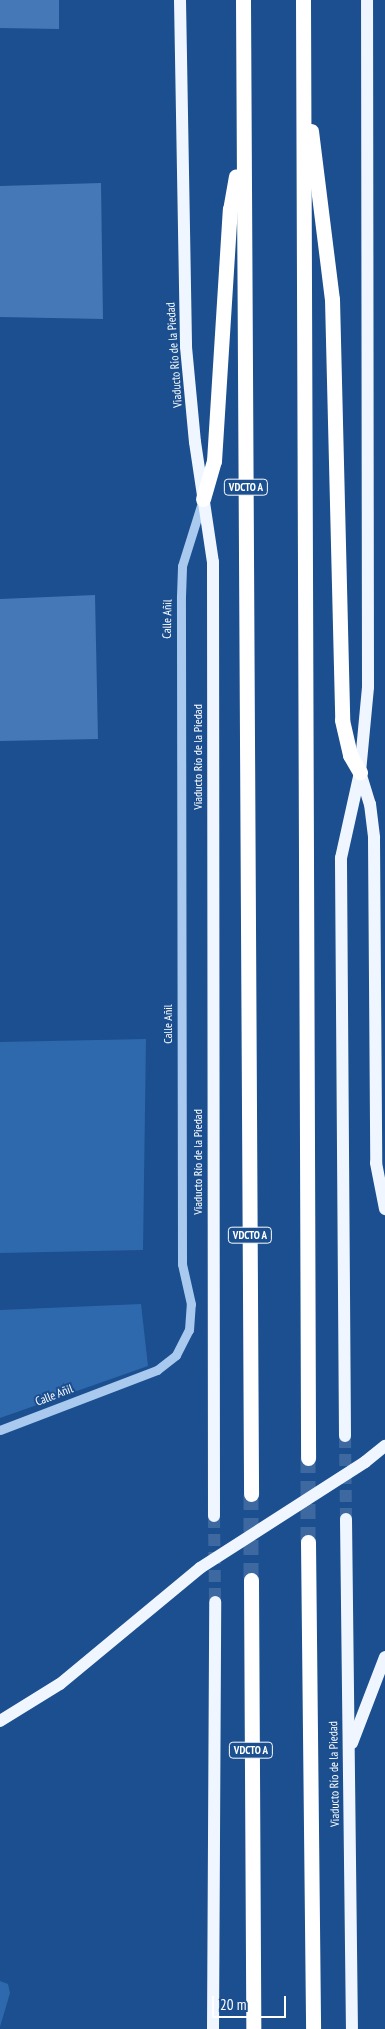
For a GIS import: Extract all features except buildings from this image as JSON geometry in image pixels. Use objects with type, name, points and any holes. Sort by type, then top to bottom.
[{"type":"highway","name":"VDCTO A","points":[[242,0],[251,1494]]},
{"type":"highway","points":[[303,0],[308,1458]]},
{"type":"highway","points":[[303,80],[326,228],[332,299],[337,415],[342,720],[350,755],[360,772]]},
{"type":"highway","points":[[203,499],[214,461],[230,210],[242,146]]},
{"type":"highway","name":"Viaducto Río de la Piedad","points":[[308,1542],[313,2029]]},
{"type":"highway","name":"VDCTO A","points":[[251,1580],[253,2029]]},
{"type":"main road","name":"Viaducto Río de la Piedad","points":[[180,0],[186,346],[212,562],[214,1516]]},
{"type":"main road","points":[[345,1436],[341,858],[360,772],[366,734],[368,662],[365,262],[367,0]]},
{"type":"main road","points":[[360,772],[370,804],[374,838],[376,1163],[385,1209]]},
{"type":"main road","points":[[0,1721],[60,1684],[200,1568],[365,1462],[385,1446]]},
{"type":"main road","name":"Viaducto Río de la Piedad","points":[[346,1519],[352,2029]]},
{"type":"main road","points":[[214,2023],[215,1602]]},
{"type":"main road","points":[[349,1753],[370,1689],[385,1657]]},
{"type":"street","name":"Calle Añil","points":[[0,1430],[158,1370],[176,1355],[189,1330],[191,1304],[182,1264],[181,596],[182,566],[203,499]]},
{"type":"street","points":[[205,2029],[214,2023]]},
{"type":"shaded area","points":[[146,1039],[143,1250],[0,1253],[0,1042]]},
{"type":"shaded area","points":[[141,1304],[148,1366],[0,1418],[0,1310]]},
{"type":"shaded area","points":[[0,1981],[8,1984],[10,1993],[0,2027]]},
{"type":"tunnel","points":[[345,1436],[346,1519]]},
{"type":"tunnel","points":[[308,1458],[308,1542]]},
{"type":"tunnel","points":[[251,1494],[251,1580]]},
{"type":"tunnel","points":[[214,1516],[215,1602]]}]
